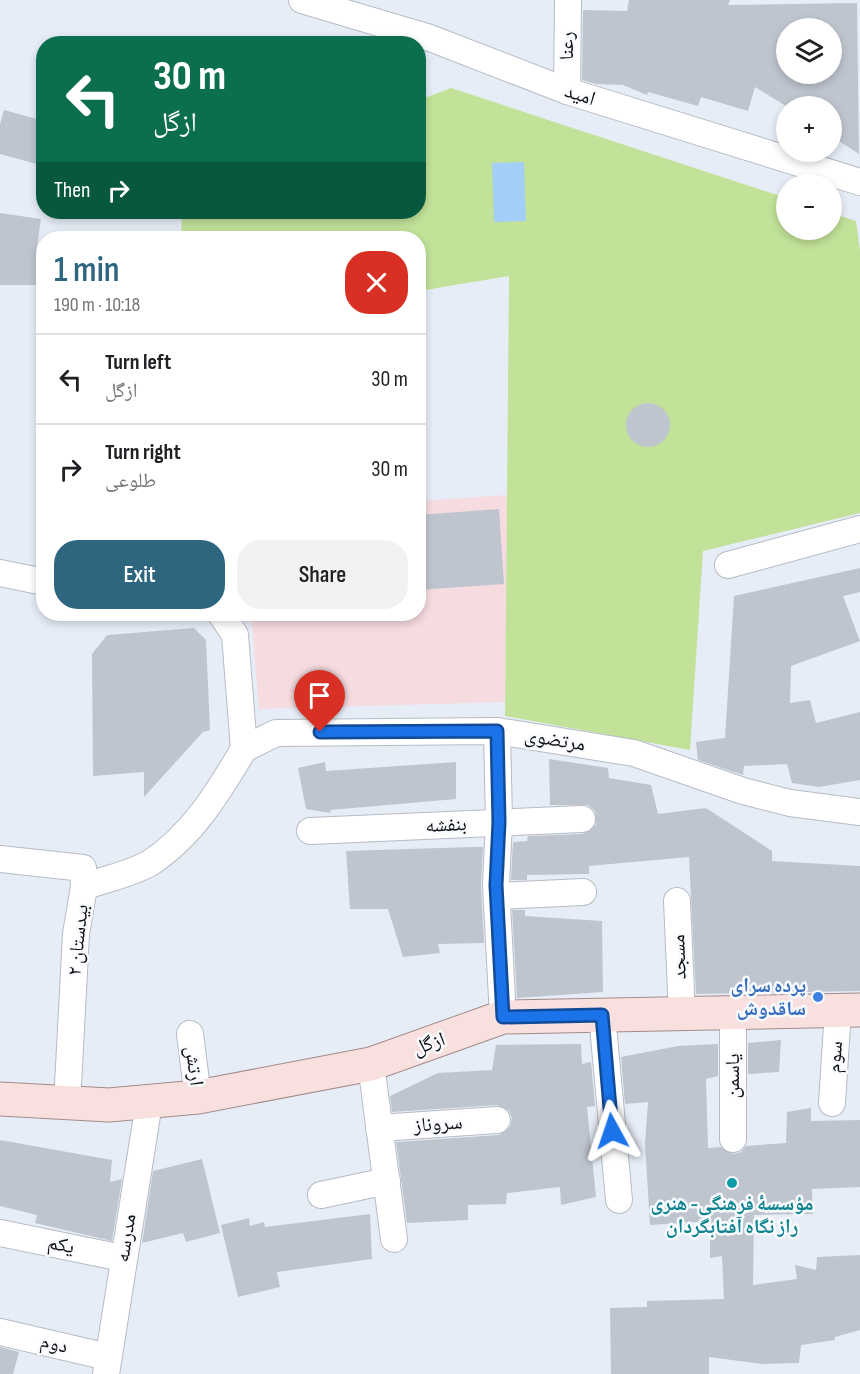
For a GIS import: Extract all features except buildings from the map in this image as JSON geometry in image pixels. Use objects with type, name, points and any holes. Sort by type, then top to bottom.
[{"type":"main road","name":"ازگل","points":[[0,1099],[67,1104],[149,1103],[198,1097],[371,1064],[503,1017],[849,1010]]},
{"type":"street","name":"امید","points":[[302,0],[423,36]]},
{"type":"street","name":"رعنا","points":[[567,91],[568,0]]},
{"type":"street","name":"امید","points":[[426,37],[567,91],[860,182]]},
{"type":"street","points":[[728,565],[860,529]]},
{"type":"street","points":[[0,573],[36,580]]},
{"type":"street","points":[[226,621],[235,635],[244,749]]},
{"type":"street","points":[[497,731],[499,822],[497,896],[503,1017]]},
{"type":"street","name":"مرتضوی","points":[[244,749],[276,733],[497,731],[634,753],[742,791],[790,803],[860,812]]},
{"type":"street","name":"بیدستان ۲","points":[[67,1104],[76,934],[84,887],[149,864],[190,830],[220,789],[244,749]]},
{"type":"street","name":"بنفشه","points":[[310,831],[582,819]]},
{"type":"street","points":[[0,860],[78,867],[85,873],[84,887]]},
{"type":"street","points":[[497,896],[583,892]]},
{"type":"street","name":"مسجد","points":[[677,901],[682,1014]]},
{"type":"street","name":"سوم","points":[[832,1103],[849,1010]]},
{"type":"street","name":"یاسمن","points":[[733,1139],[734,1013]]},
{"type":"street","points":[[602,1015],[619,1200]]},
{"type":"street","name":"ارتش","points":[[190,1034],[198,1097]]},
{"type":"street","points":[[371,1064],[394,1239]]},
{"type":"street","name":"مدرسه","points":[[107,1365],[122,1258],[149,1103]]},
{"type":"street","name":"سروناز","points":[[380,1128],[496,1120]]},
{"type":"street","points":[[321,1195],[387,1181]]},
{"type":"street","name":"یکم","points":[[0,1233],[122,1258]]},
{"type":"street","name":"دوم","points":[[0,1332],[107,1365]]},
{"type":"shaded area","points":[[507,495],[505,702],[259,709],[252,621],[426,621],[426,501]]},
{"type":"green space","points":[[451,88],[776,195],[776,240],[842,240],[842,217],[856,221],[860,250],[860,513],[703,551],[690,750],[505,716],[509,276],[426,290],[426,231],[181,231],[182,219],[426,219],[426,97]]},
{"type":"water","points":[[524,162],[526,221],[494,222],[492,163]]},
{"type":"place","name":"پرده سرای ساقدوش","points":[[818,997]]},
{"type":"place","name":"مؤسسۀ فرهنگی- هنری راز نگاه آفتابگردان","points":[[732,1183]]},
{"type":"route","points":[[320,732],[497,731],[499,822],[496,885],[503,1017],[602,1015],[612,1131]]}]
